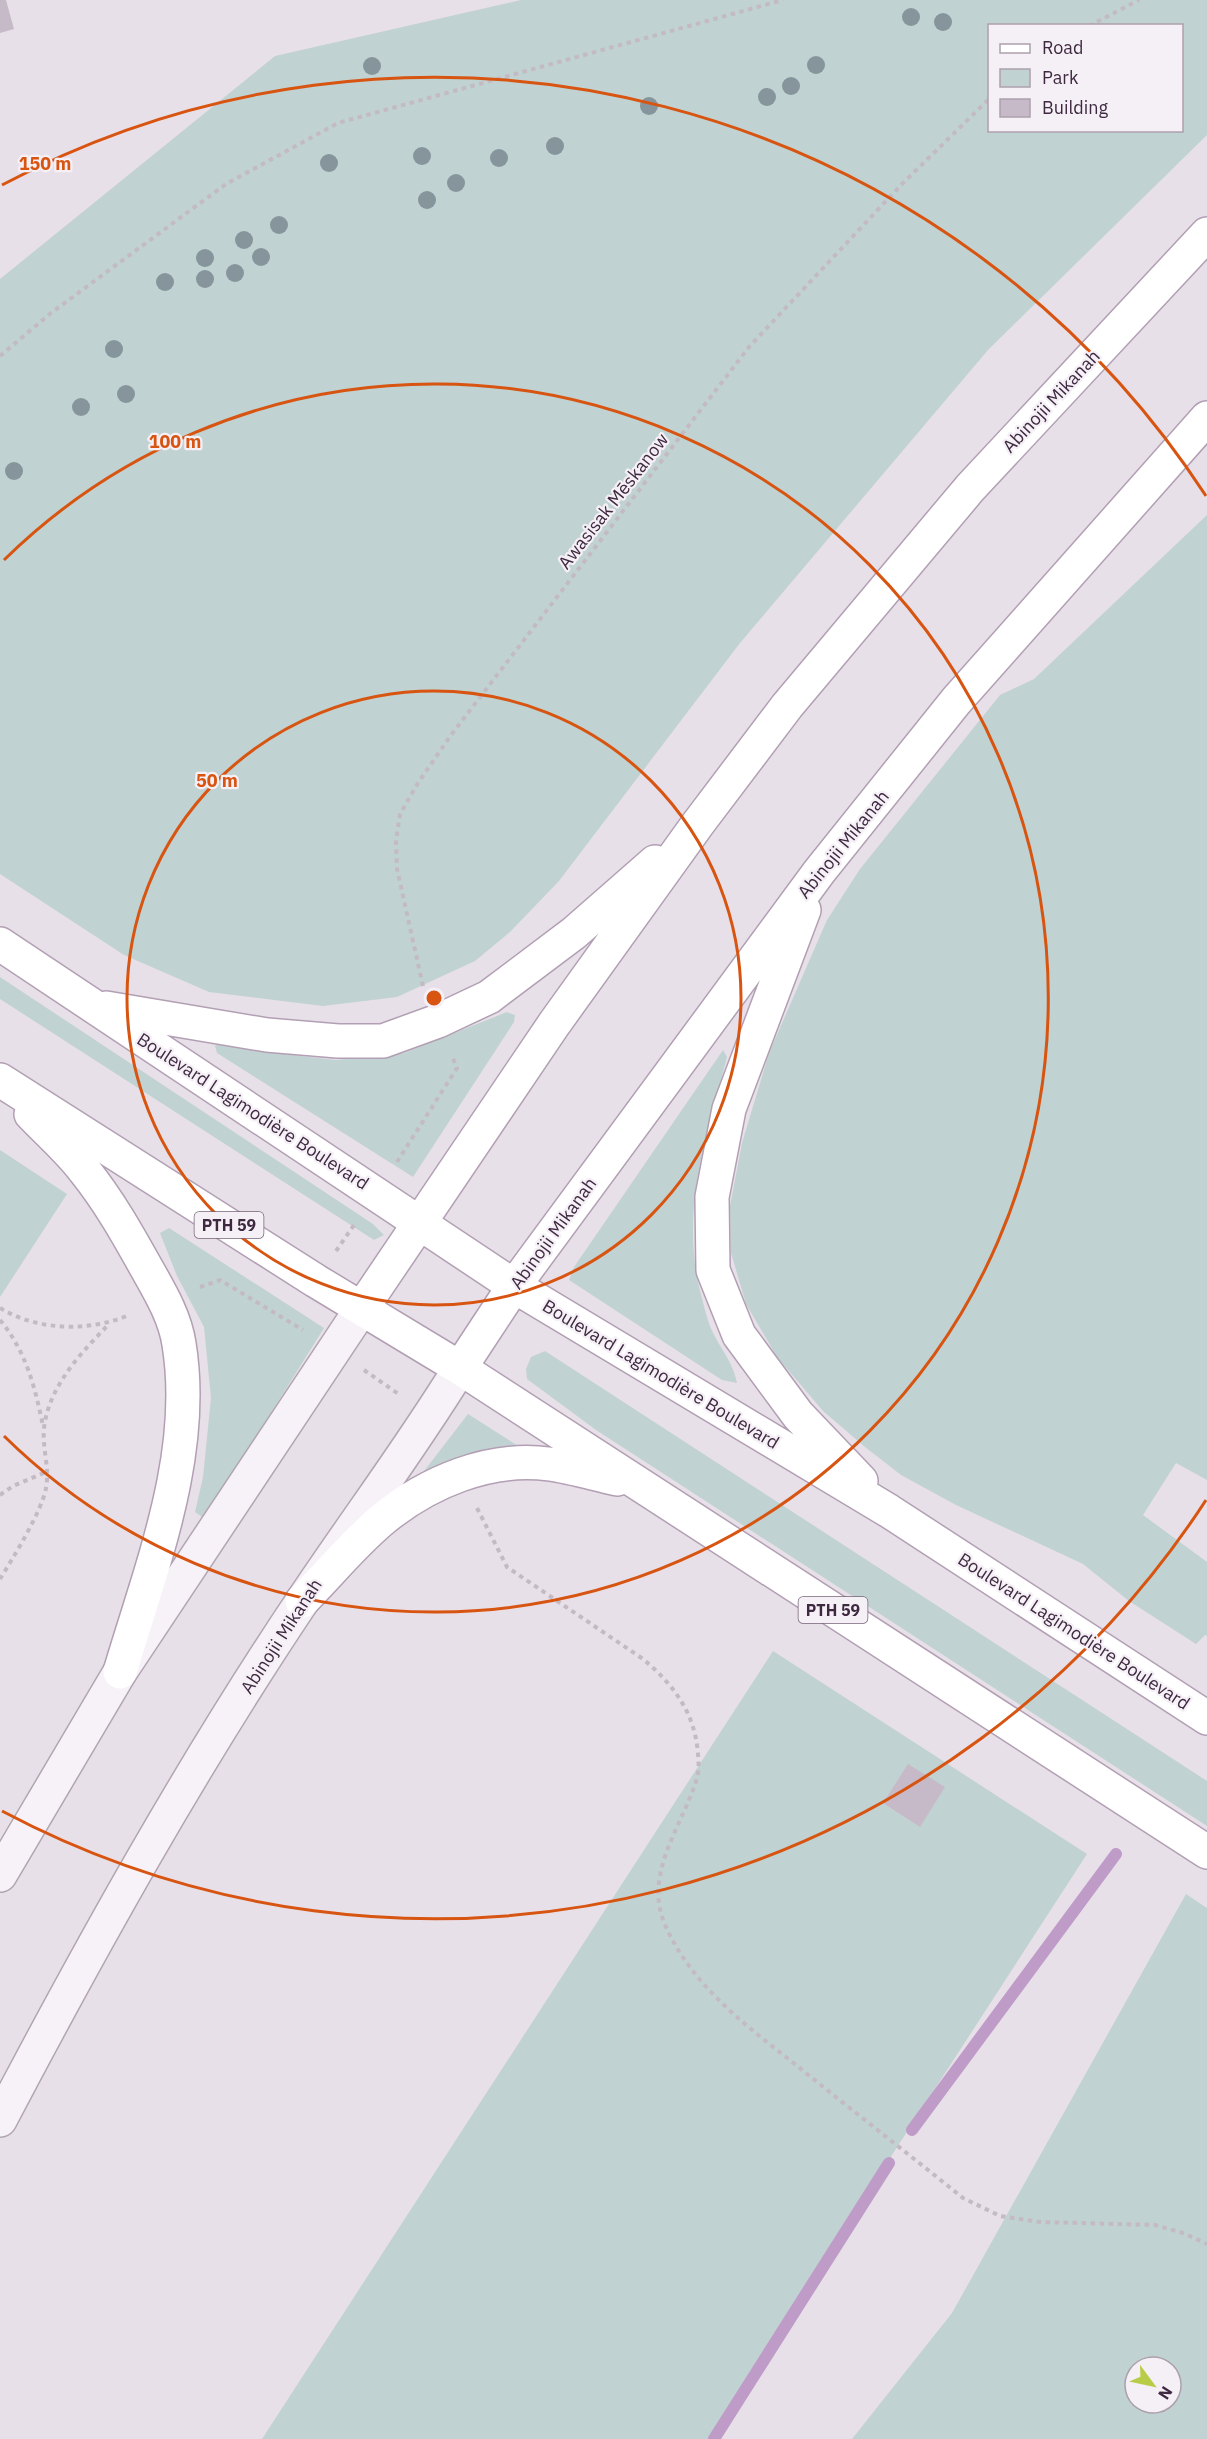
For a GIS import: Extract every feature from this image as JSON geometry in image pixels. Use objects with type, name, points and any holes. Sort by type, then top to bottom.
[{"type":"main road","name":"Abinojii Mikanah","points":[[362,1308],[554,1024],[697,825],[787,706],[970,488],[1207,234]]},
{"type":"main road","name":"Abinojii Mikanah","points":[[460,1368],[514,1286],[819,872],[956,701],[1207,418]]},
{"type":"main road","points":[[93,1005],[267,1035],[338,1041],[383,1041],[438,1021],[489,997],[574,933],[697,825]]},
{"type":"main road","points":[[819,872],[729,1109],[712,1197],[713,1270],[739,1335],[798,1414],[889,1511]]},
{"type":"main road","name":"Boulevard Lagimodière Boulevard","points":[[0,944],[514,1286],[889,1511],[1207,1718]]},
{"type":"main road","points":[[0,1081],[83,1168],[117,1215],[165,1301],[179,1342],[183,1388],[180,1440],[168,1508],[120,1672]]},
{"type":"main road","name":"PTH 59","points":[[0,1081],[460,1368],[1207,1852]]},
{"type":"main road","points":[[302,1601],[383,1519],[421,1493],[464,1473],[501,1464],[549,1464],[636,1483]]},
{"type":"street","name":"Abinojii Mikanah","points":[[0,1875],[120,1672],[362,1308]]},
{"type":"street","name":"Abinojii Mikanah","points":[[0,2120],[120,1899],[181,1794],[302,1601],[431,1415],[460,1368]]},
{"type":"path","points":[[0,356],[51,313],[226,184],[338,123],[783,0]]},
{"type":"path","points":[[1093,24],[1139,0]]},
{"type":"path","name":"Awasisak Mēskanow","points":[[422,983],[397,869],[396,841],[400,814],[418,783],[451,735],[749,347],[902,184],[988,100]]},
{"type":"path","points":[[0,1320],[27,1362],[44,1429],[46,1472],[46,1489],[38,1508],[0,1579]]},
{"type":"path","points":[[290,1322],[431,1415]]},
{"type":"path","points":[[44,1429],[51,1401],[65,1376],[84,1349],[110,1323]]},
{"type":"path","points":[[0,1494],[46,1472]]},
{"type":"path","points":[[464,1473],[481,1520],[507,1567],[644,1659],[679,1695],[690,1714],[698,1745],[697,1780],[661,1865],[658,1898],[665,1926],[681,1954],[723,2006],[963,2198],[1000,2216],[1040,2222],[1155,2225],[1183,2233],[1207,2244]]},
{"type":"green space","points":[[521,0],[1207,0],[1207,135],[988,350],[740,643],[559,881],[510,932],[475,961],[397,997],[323,1006],[209,992],[124,955],[0,874],[0,279],[275,56]]},
{"type":"green space","points":[[1207,515],[1207,1480],[1176,1463],[1143,1515],[1207,1562],[1207,1636],[1205,1635],[1196,1644],[1129,1601],[1083,1564],[956,1505],[901,1475],[823,1411],[777,1357],[746,1304],[731,1253],[730,1206],[742,1143],[769,1053],[827,920],[860,869],[1000,695],[1034,679]]},
{"type":"green space","points":[[0,977],[373,1224],[384,1235],[374,1240],[0,999]]},
{"type":"green space","points":[[507,1012],[515,1015],[514,1022],[413,1177],[217,1053],[215,1046],[220,1043],[275,1053],[336,1060],[404,1053]]},
{"type":"green space","points":[[723,1050],[727,1057],[698,1172],[693,1231],[695,1261],[706,1313],[737,1383],[722,1380],[569,1280],[574,1267]]},
{"type":"green space","points":[[0,1150],[67,1194],[0,1297]]},
{"type":"green space","points":[[169,1228],[324,1328],[205,1519],[195,1512],[203,1477],[211,1398],[204,1327],[177,1276],[160,1233]]},
{"type":"green space","points":[[545,1351],[1207,1781],[1207,1826],[596,1430],[527,1379],[526,1369],[531,1357]]},
{"type":"green space","points":[[468,1414],[526,1451],[421,1475]]},
{"type":"green space","points":[[773,1651],[1087,1854],[708,2439],[262,2439]]},
{"type":"green space","points":[[1186,1894],[1207,1908],[1207,2439],[852,2439],[952,2313]]},
{"type":"building","points":[[0,0],[6,0],[14,29],[0,33]]},
{"type":"building","points":[[908,1764],[945,1787],[920,1827],[883,1803]]},
{"type":"waterway","points":[[912,2130],[1116,1854]]},
{"type":"waterway","points":[[714,2439],[889,2163]]}]
